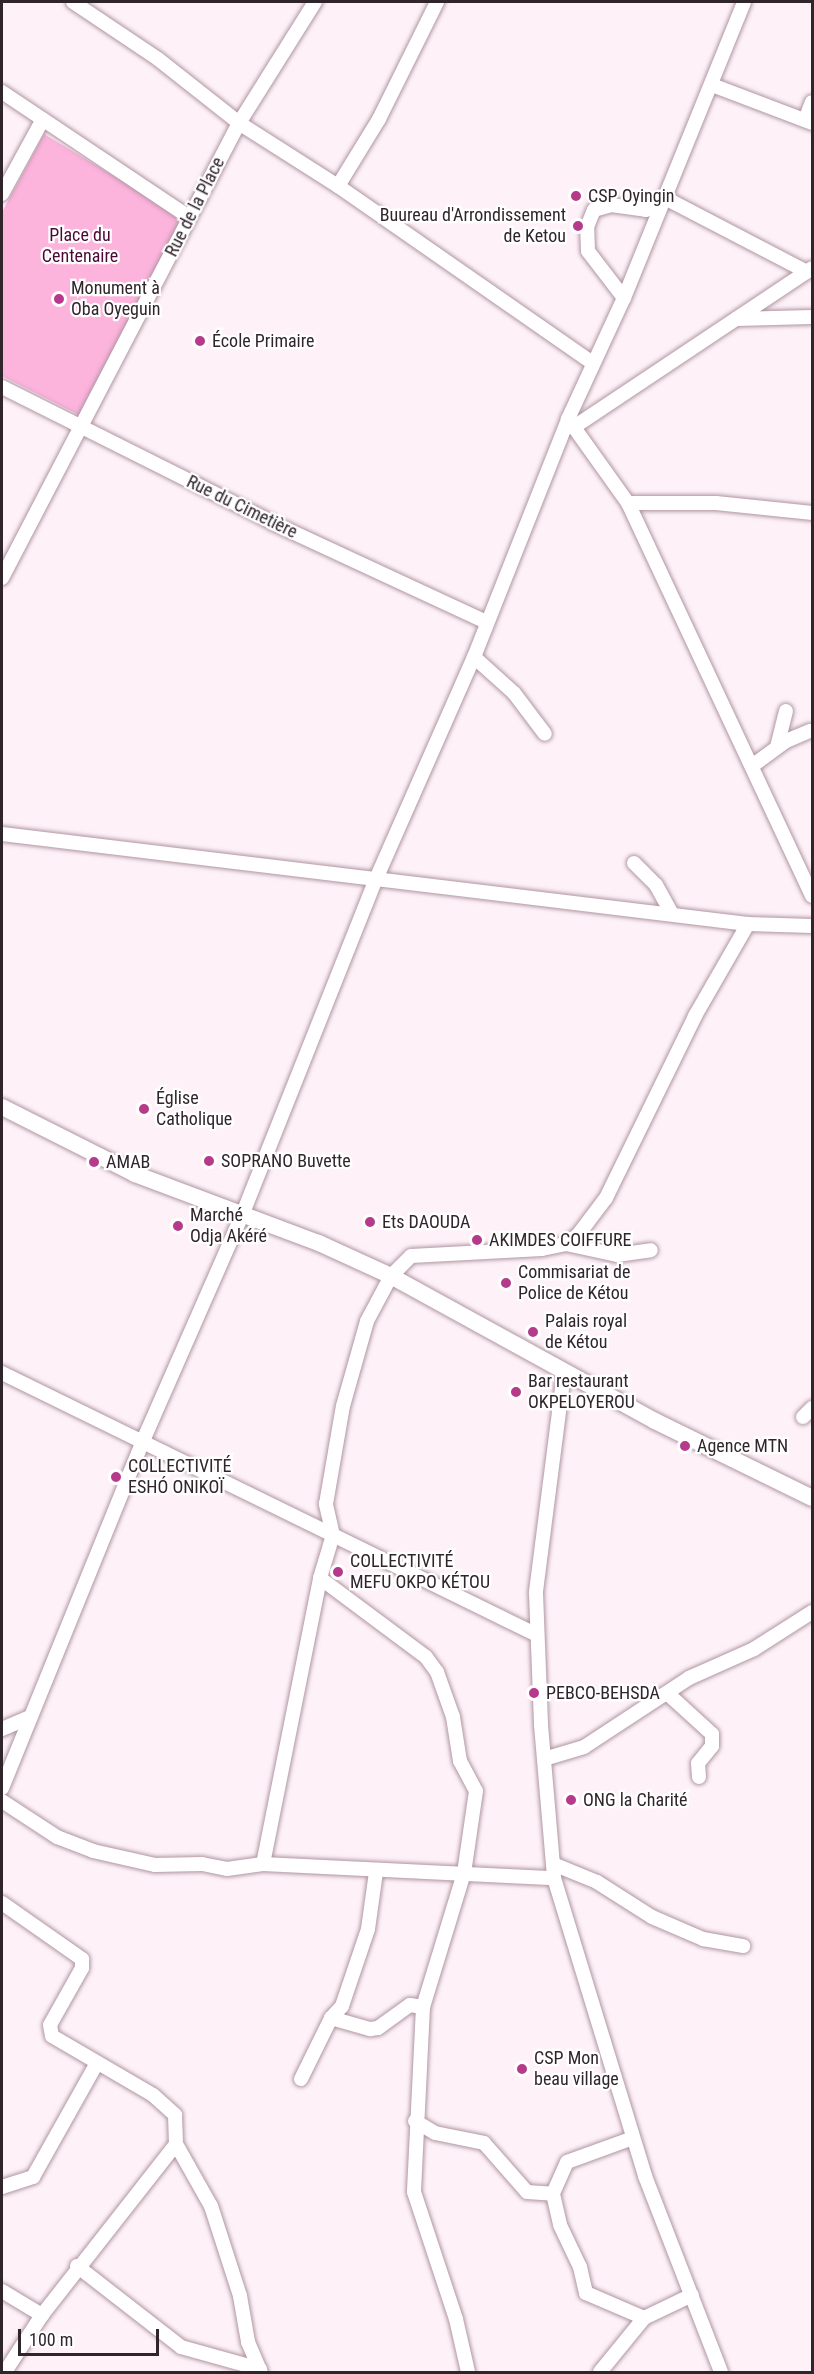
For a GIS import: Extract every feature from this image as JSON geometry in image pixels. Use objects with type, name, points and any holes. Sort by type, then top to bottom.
[{"type":"main road","points":[[2,1107],[135,1174],[243,1213],[392,1276],[564,1373],[813,1498]]},
{"type":"street","points":[[73,2],[158,59],[239,123],[338,186],[593,363]]},
{"type":"street","name":"Rue de la Place","points":[[2,578],[8,552],[81,429],[239,123],[315,2]]},
{"type":"street","points":[[338,186],[379,119],[437,2]]},
{"type":"street","points":[[2,1788],[28,1718],[142,1443],[243,1213],[376,879],[474,657],[486,622],[571,423],[593,363],[624,298],[744,2]]},
{"type":"street","points":[[712,85],[809,122],[813,102]]},
{"type":"street","points":[[2,92],[189,217]]},
{"type":"street","points":[[2,194],[44,119]]},
{"type":"street","points":[[665,198],[810,270]]},
{"type":"street","points":[[624,298],[589,257],[587,227],[594,210],[611,205],[646,210],[665,198]]},
{"type":"street","points":[[571,423],[810,270]]},
{"type":"street","points":[[734,319],[813,316]]},
{"type":"street","name":"Rue du Cimetière","points":[[2,387],[81,429],[486,622]]},
{"type":"street","points":[[571,423],[628,503],[712,688],[752,766],[807,864],[813,896]]},
{"type":"street","points":[[628,503],[716,503],[813,513]]},
{"type":"street","points":[[474,657],[514,693],[545,734]]},
{"type":"street","points":[[776,749],[786,711]]},
{"type":"street","points":[[752,766],[776,749],[810,731]]},
{"type":"street","points":[[2,834],[748,924],[813,926]]},
{"type":"street","points":[[634,863],[656,885],[672,915]]},
{"type":"street","points":[[566,1244],[578,1235],[606,1198],[694,1016],[748,924]]},
{"type":"street","points":[[314,1526],[326,1504],[351,1372],[368,1321],[392,1276],[411,1256],[486,1254],[566,1244],[617,1255],[651,1250]]},
{"type":"street","points":[[2,1373],[536,1634]]},
{"type":"street","points":[[564,1373],[536,1593],[536,1634],[544,1759],[554,1871],[633,2138],[721,2373]]},
{"type":"street","points":[[263,1864],[320,1578],[333,1535],[326,1504]]},
{"type":"street","points":[[320,1578],[402,1637],[437,1672],[457,1730],[460,1761],[476,1791],[464,1873],[423,2007],[414,2192],[418,2214],[456,2319],[468,2373]]},
{"type":"street","points":[[544,1759],[584,1747],[689,1678],[754,1649],[813,1612]]},
{"type":"street","points":[[668,1693],[712,1734],[712,1746],[698,1763],[699,1778]]},
{"type":"street","points":[[2,1728],[28,1718]]},
{"type":"street","points":[[2,1801],[57,1837],[123,1858],[227,1869],[263,1864],[375,1872],[554,1871],[695,1935],[743,1946]]},
{"type":"street","points":[[301,2079],[331,2018],[342,2006],[368,1929],[375,1872]]},
{"type":"street","points":[[2,1903],[82,1959],[82,1968],[50,2031],[97,2063],[153,2095],[175,2115],[176,2144],[211,2206],[243,2307],[248,2342],[261,2371]]},
{"type":"street","points":[[331,2018],[370,2029],[378,2028],[410,2005],[423,2007]]},
{"type":"street","points":[[2,2187],[33,2177],[97,2063]]},
{"type":"street","points":[[416,2121],[435,2133],[484,2143],[527,2192],[553,2194]]},
{"type":"street","points":[[633,2138],[567,2162],[553,2194],[560,2225],[580,2267],[586,2293],[644,2318]]},
{"type":"street","points":[[5,2373],[77,2266],[150,2181],[176,2144]]},
{"type":"street","points":[[77,2266],[181,2346],[261,2371]]},
{"type":"street","points":[[2,2291],[42,2315]]},
{"type":"street","points":[[600,2373],[644,2318],[692,2295]]},
{"type":"green space","name":"Place du Centenaire","points":[[44,134],[184,218],[79,415],[2,376],[2,212]]},
{"type":"place","name":"CSP Oyingin","points":[[576,196]]},
{"type":"place","name":"Buureau d'Arrondissement de Ketou","points":[[578,226]]},
{"type":"place","name":"Monument à Oba Oyeguin","points":[[59,299]]},
{"type":"place","name":"École Primaire","points":[[200,341]]},
{"type":"place","name":"Église Catholique","points":[[144,1109]]},
{"type":"place","name":"SOPRANO Buvette","points":[[209,1161]]},
{"type":"place","name":"AMAB","points":[[94,1162]]},
{"type":"place","name":"Ets DAOUDA","points":[[370,1222]]},
{"type":"place","name":"Marché Odja Akéré","points":[[178,1226]]},
{"type":"place","name":"AKIMDES COIFFURE","points":[[477,1240]]},
{"type":"place","name":"Commisariat de Police de Kétou","points":[[506,1283]]},
{"type":"place","name":"Palais royal de Kétou","points":[[533,1332]]},
{"type":"place","name":"Bar restaurant OKPELOYEROU","points":[[516,1392]]},
{"type":"place","name":"Agence MTN","points":[[685,1446]]},
{"type":"place","name":"COLLECTIVITÉ ESHÓ ONIKOÏ","points":[[116,1477]]},
{"type":"place","name":"COLLECTIVITÉ MEFU OKPO KÉTOU","points":[[338,1572]]},
{"type":"place","name":"PEBCO-BEHSDA","points":[[534,1693]]},
{"type":"place","name":"ONG la Charité","points":[[571,1800]]},
{"type":"place","name":"CSP Mon beau village","points":[[522,2069]]}]
